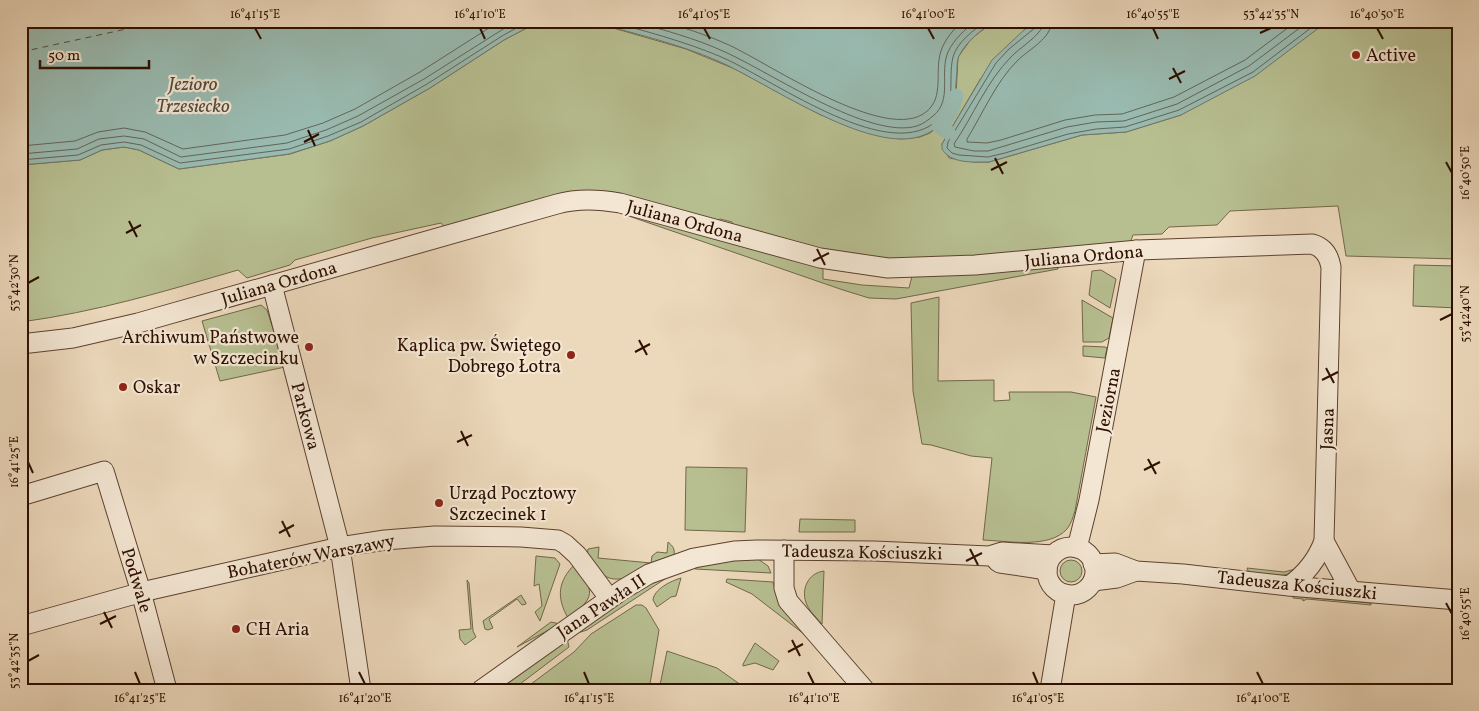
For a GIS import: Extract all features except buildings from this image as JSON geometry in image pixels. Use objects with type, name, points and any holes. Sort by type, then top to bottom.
[{"type":"street","name":"Juliana Ordona","points":[[21,344],[73,338],[138,323],[579,199],[620,202],[820,258],[888,268],[975,265],[1136,250],[1312,244],[1321,247],[1329,257],[1331,286]]},
{"type":"street","name":"Jeziorna","points":[[1077,548],[1089,500],[1136,250]]},
{"type":"street","name":"Parkowa","points":[[272,286],[340,547],[362,688]]},
{"type":"street","name":"Jasna","points":[[1289,586],[1313,564],[1324,541],[1331,286]]},
{"type":"street","name":"Podwale","points":[[21,496],[104,471],[147,615],[166,690]]},
{"type":"street","name":"Bohaterów Warszawy","points":[[23,619],[138,584],[369,542],[435,536],[477,535],[550,538],[565,544],[574,551],[609,598]]},
{"type":"street","name":"Jasna","points":[[1324,541],[1351,591]]},
{"type":"street","points":[[1068,547],[1077,548],[1084,551],[1090,557],[1093,572],[1082,592],[1074,595],[1066,594],[1052,586],[1048,578],[1050,562],[1060,550],[1068,547]]},
{"type":"street","points":[[784,550],[784,588],[788,601],[865,690]]},
{"type":"street","name":"Tadeusza Kościuszki","points":[[734,551],[874,551],[989,556],[1002,552],[1050,562]]},
{"type":"street","name":"Jana Pawła II","points":[[481,690],[609,598],[649,574],[694,558],[734,551]]},
{"type":"street","name":"Tadeusza Kościuszki","points":[[1093,572],[1117,578],[1136,571],[1198,575],[1289,586],[1458,600]]},
{"type":"street","points":[[1050,690],[1066,594]]},
{"type":"green space","points":[[540,21],[589,21],[686,49],[735,69],[821,115],[900,139],[920,137],[930,133],[946,120],[953,108],[956,96],[958,57],[971,39],[994,21],[1038,21],[981,78],[942,144],[949,158],[989,162],[1082,135],[1126,132],[1181,115],[1328,21],[1458,21],[1458,259],[1346,256],[1338,206],[1230,211],[1217,225],[1169,227],[1162,234],[1133,235],[1130,243],[975,257],[890,259],[798,244],[733,226],[732,222],[720,219],[717,221],[625,196],[445,228],[441,223],[372,238],[295,260],[290,265],[247,278],[238,270],[104,307],[21,322],[21,165],[80,160],[102,150],[124,147],[139,150],[179,169],[290,154],[330,141],[363,126],[430,88],[504,40]]},
{"type":"green space","points":[[624,212],[823,266],[823,279],[862,285],[909,288],[912,276],[1058,266],[1058,269],[896,299],[869,298],[623,214]]},
{"type":"green space","points":[[1414,265],[1458,266],[1458,308],[1413,306]]},
{"type":"green space","points":[[1101,270],[1116,279],[1110,308],[1089,295],[1092,271]]},
{"type":"green space","points":[[939,297],[938,381],[994,380],[994,401],[1010,400],[1009,392],[1071,392],[1096,397],[1075,511],[1067,529],[1059,535],[1039,542],[983,540],[992,458],[971,456],[922,444],[913,391],[911,303]]},
{"type":"green space","points":[[1082,300],[1113,318],[1109,338],[1102,342],[1083,342]]},
{"type":"green space","points":[[261,305],[267,310],[285,367],[220,381],[202,321]]},
{"type":"green space","points":[[1083,346],[1107,348],[1105,358],[1083,356]]},
{"type":"green space","points":[[686,467],[747,468],[745,532],[685,530]]},
{"type":"green space","points":[[800,519],[855,520],[855,532],[799,532]]},
{"type":"green space","points":[[668,542],[673,548],[674,555],[625,578],[612,579],[602,574],[587,555],[588,549],[599,547],[598,558],[651,563],[652,556],[657,552],[667,553]]},
{"type":"green space","points":[[536,556],[555,558],[560,564],[540,621],[535,612],[542,606],[539,584],[534,586]]},
{"type":"green space","points":[[758,559],[768,566],[771,573],[695,569],[693,566],[725,560]]},
{"type":"green space","points":[[1071,560],[1079,563],[1082,571],[1079,579],[1071,582],[1063,579],[1060,571],[1063,563]]},
{"type":"green space","points":[[575,564],[586,581],[590,594],[584,605],[568,618],[560,596],[562,583],[569,570]]},
{"type":"green space","points":[[1303,567],[1289,574],[1277,576],[1249,573],[1247,568],[1284,572]]},
{"type":"green space","points":[[824,571],[822,624],[808,608],[804,594],[810,579],[818,572]]},
{"type":"green space","points":[[671,575],[587,630],[577,631],[643,586]]},
{"type":"green space","points":[[681,578],[676,596],[671,597],[657,607],[653,600],[656,592],[668,583]]},
{"type":"green space","points":[[727,579],[773,582],[778,599],[813,641],[752,594],[726,582]]},
{"type":"green space","points":[[467,580],[469,583],[473,631],[476,637],[465,645],[460,639],[459,630],[471,629]]},
{"type":"green space","points":[[521,595],[526,604],[522,605],[517,599],[489,619],[493,628],[485,629],[483,621]]},
{"type":"green space","points":[[1293,596],[1371,603],[1371,605],[1307,599],[1303,601],[1303,599],[1293,598]]},
{"type":"green space","points":[[636,605],[642,605],[646,608],[659,630],[649,690],[523,690],[574,652],[591,634]]},
{"type":"green space","points":[[551,622],[560,624],[517,647]]},
{"type":"green space","points":[[567,638],[569,647],[512,690],[495,690]]},
{"type":"green space","points":[[755,643],[779,661],[773,670],[755,663],[743,666]]},
{"type":"green space","points":[[667,651],[717,668],[748,690],[659,690]]},
{"type":"water","name":"Jezioro Trzesiecko","points":[[21,21],[540,21],[504,40],[430,88],[363,126],[330,141],[289,154],[179,169],[139,150],[124,147],[102,150],[80,160],[21,165]]},
{"type":"water","points":[[589,21],[994,21],[970,41],[959,56],[955,98],[946,119],[930,132],[908,139],[882,137],[853,129],[793,101],[718,61],[687,49]]},
{"type":"water","points":[[1038,21],[1328,21],[1255,76],[1181,115],[1126,132],[1082,135],[989,162],[957,160],[946,154],[942,149],[942,144],[992,60],[1024,30]]},
{"type":"waterway","points":[[948,132],[939,126],[950,112],[956,96]]},
{"type":"ferry route","points":[[21,52],[163,21]]},
{"type":"place","name":"Active","points":[[1356,55]]},
{"type":"place","name":"Archiwum Państwowe w Szczecinku","points":[[309,347]]},
{"type":"place","name":"Kaplica pw. Świętego Dobrego Łotra","points":[[571,355]]},
{"type":"place","name":"Oskar","points":[[123,387]]},
{"type":"place","name":"Urząd Pocztowy Szczecinek 1","points":[[439,503]]},
{"type":"place","name":"CH Aria","points":[[236,629]]}]
